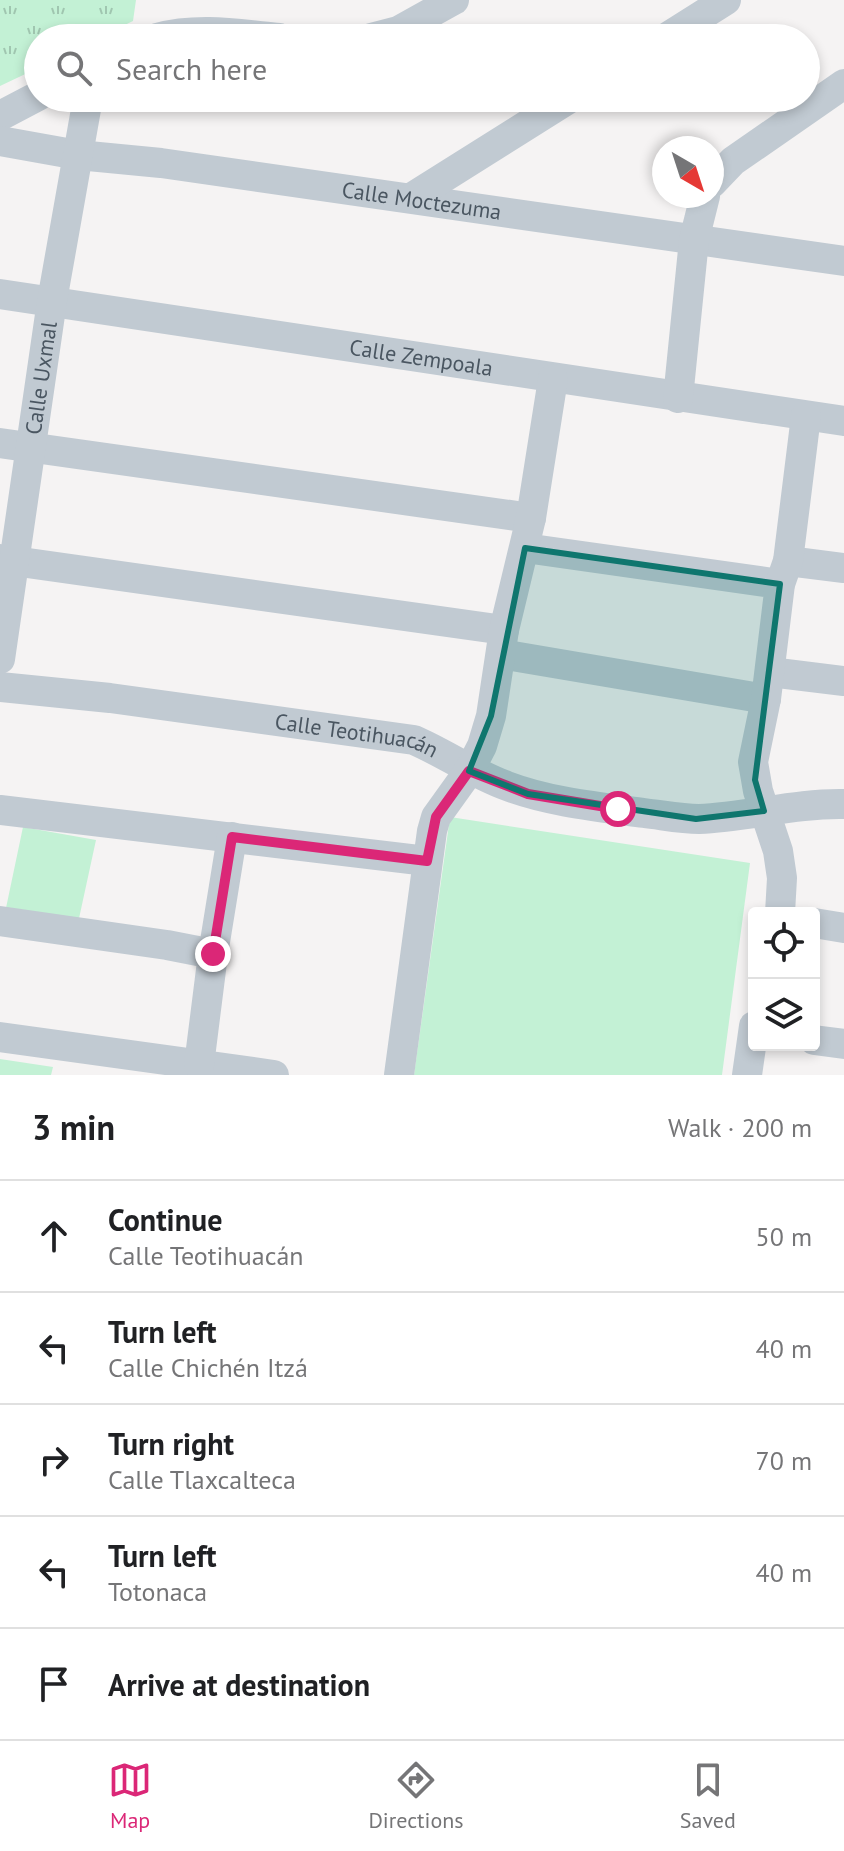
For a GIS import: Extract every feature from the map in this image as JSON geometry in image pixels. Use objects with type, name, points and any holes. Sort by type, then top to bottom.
[{"type":"street","points":[[411,24],[454,0]]},
{"type":"street","points":[[688,24],[726,0]]},
{"type":"street","points":[[820,99],[844,84]]},
{"type":"street","points":[[0,116],[24,103]]},
{"type":"street","points":[[820,107],[844,116]]},
{"type":"street","name":"Calle Uxmal","points":[[0,659],[7,560],[31,448],[52,301],[86,112]]},
{"type":"street","points":[[411,198],[548,112]]},
{"type":"street","points":[[724,170],[802,112]]},
{"type":"street","name":"Calle Moctezuma","points":[[0,141],[78,155],[161,163],[844,261]]},
{"type":"street","points":[[678,398],[694,240],[702,208]]},
{"type":"street","name":"Calle Zempoala","points":[[0,294],[844,421]]},
{"type":"street","points":[[399,1075],[427,861],[436,817],[469,771],[482,746],[491,716],[503,642],[531,518],[553,379]]},
{"type":"street","points":[[780,907],[782,878],[778,851],[755,780],[753,762],[768,685],[806,416]]},
{"type":"street","points":[[0,443],[531,518]]},
{"type":"street","points":[[525,548],[784,572],[844,568]]},
{"type":"street","points":[[7,560],[768,685],[844,681]]},
{"type":"street","name":"Calle Teotihuacán","points":[[0,687],[110,698],[414,740],[469,771],[528,794],[618,809],[696,819],[794,809],[813,804],[844,804]]},
{"type":"street","points":[[0,810],[427,861]]},
{"type":"street","points":[[199,1065],[232,837]]},
{"type":"street","points":[[0,921],[213,954]]},
{"type":"street","points":[[820,924],[844,928]]},
{"type":"street","points":[[0,1037],[274,1075]]},
{"type":"street","points":[[820,1041],[844,1044]]},
{"type":"street","points":[[747,1075],[751,1051]]},
{"type":"highlighted area","points":[[525,548],[780,584],[755,780],[764,811],[696,819],[528,794],[469,771],[491,716]]},
{"type":"green space","points":[[0,0],[136,0],[133,21],[127,24],[24,24],[24,75],[0,86]]},
{"type":"green space","points":[[450,817],[750,863],[722,1075],[414,1075]]},
{"type":"green space","points":[[23,827],[96,840],[78,923],[6,908]]},
{"type":"green space","points":[[0,1059],[53,1067],[51,1075],[0,1075]]},
{"type":"route","points":[[213,954],[232,837],[427,861],[436,817],[469,771],[528,794],[618,809]]}]
